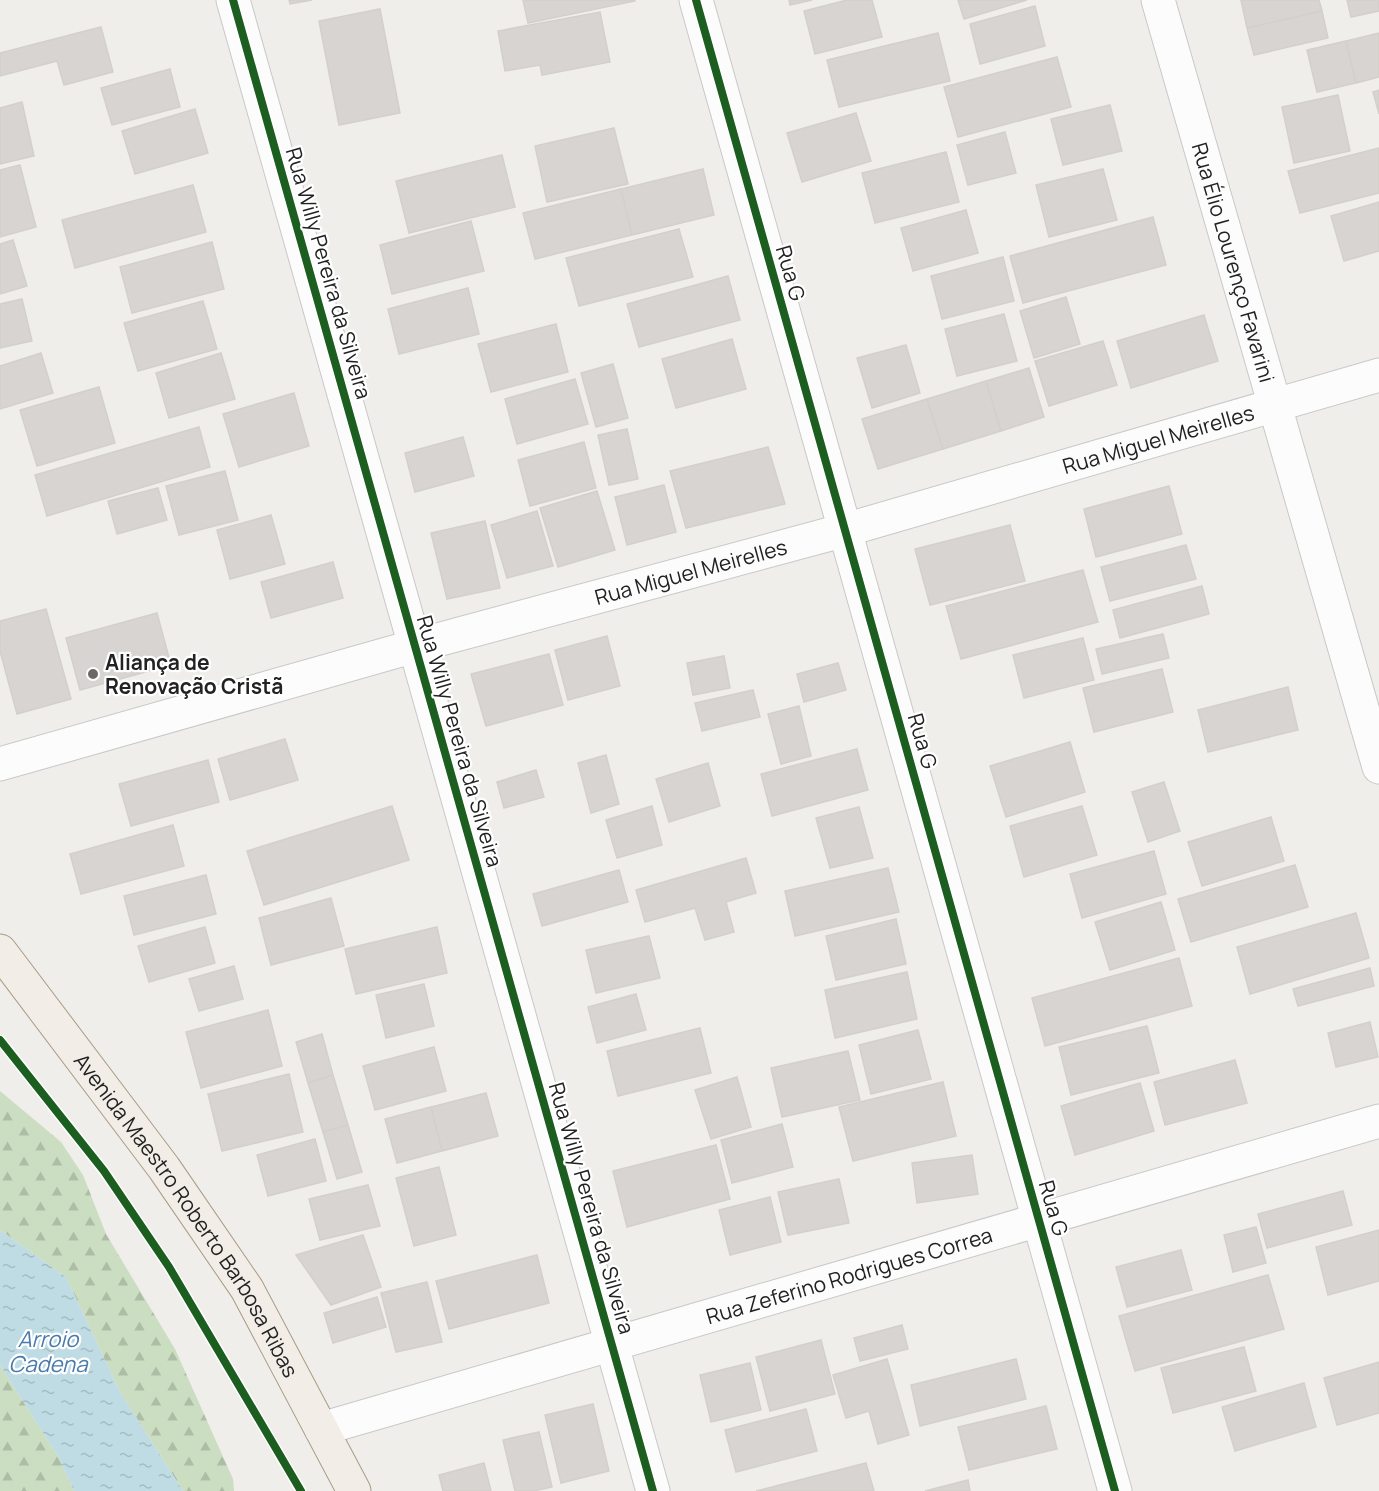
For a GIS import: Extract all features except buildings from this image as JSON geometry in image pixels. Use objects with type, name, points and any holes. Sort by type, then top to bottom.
[{"type":"main road","name":"Avenida Maestro Roberto Barbosa Ribas","points":[[0,951],[164,1168],[247,1289],[354,1491]]},
{"type":"street","name":"Rua Willy Pereira da Silveira","points":[[233,0],[653,1491]]},
{"type":"street","name":"Rua G","points":[[696,0],[1115,1491]]},
{"type":"street","name":"Rua Élio Lourenço Favarini","points":[[1158,0],[1379,767]]},
{"type":"street","name":"Rua Miguel Meirelles","points":[[0,764],[415,646],[845,530],[1379,375]]},
{"type":"street","name":"Rua Zeferino Rodrigues Correa","points":[[321,1429],[1379,1121]]},
{"type":"green space","points":[[0,1091],[61,1142],[83,1175],[106,1234],[175,1349],[233,1479],[234,1491],[183,1491],[120,1392],[66,1277],[0,1230]]},
{"type":"green space","points":[[0,1365],[59,1458],[74,1491],[0,1491]]},
{"type":"water","name":"Arroio Cadena","points":[[0,1230],[66,1277],[120,1392],[183,1491],[74,1491],[59,1458],[0,1365]]},
{"type":"cycle path","points":[[233,0],[653,1491]]},
{"type":"cycle path","points":[[696,0],[1115,1491]]},
{"type":"cycle path","points":[[0,1040],[104,1171],[169,1267],[301,1491]]},
{"type":"place","name":"Aliança de Renovação Cristã","points":[[93,674]]}]
